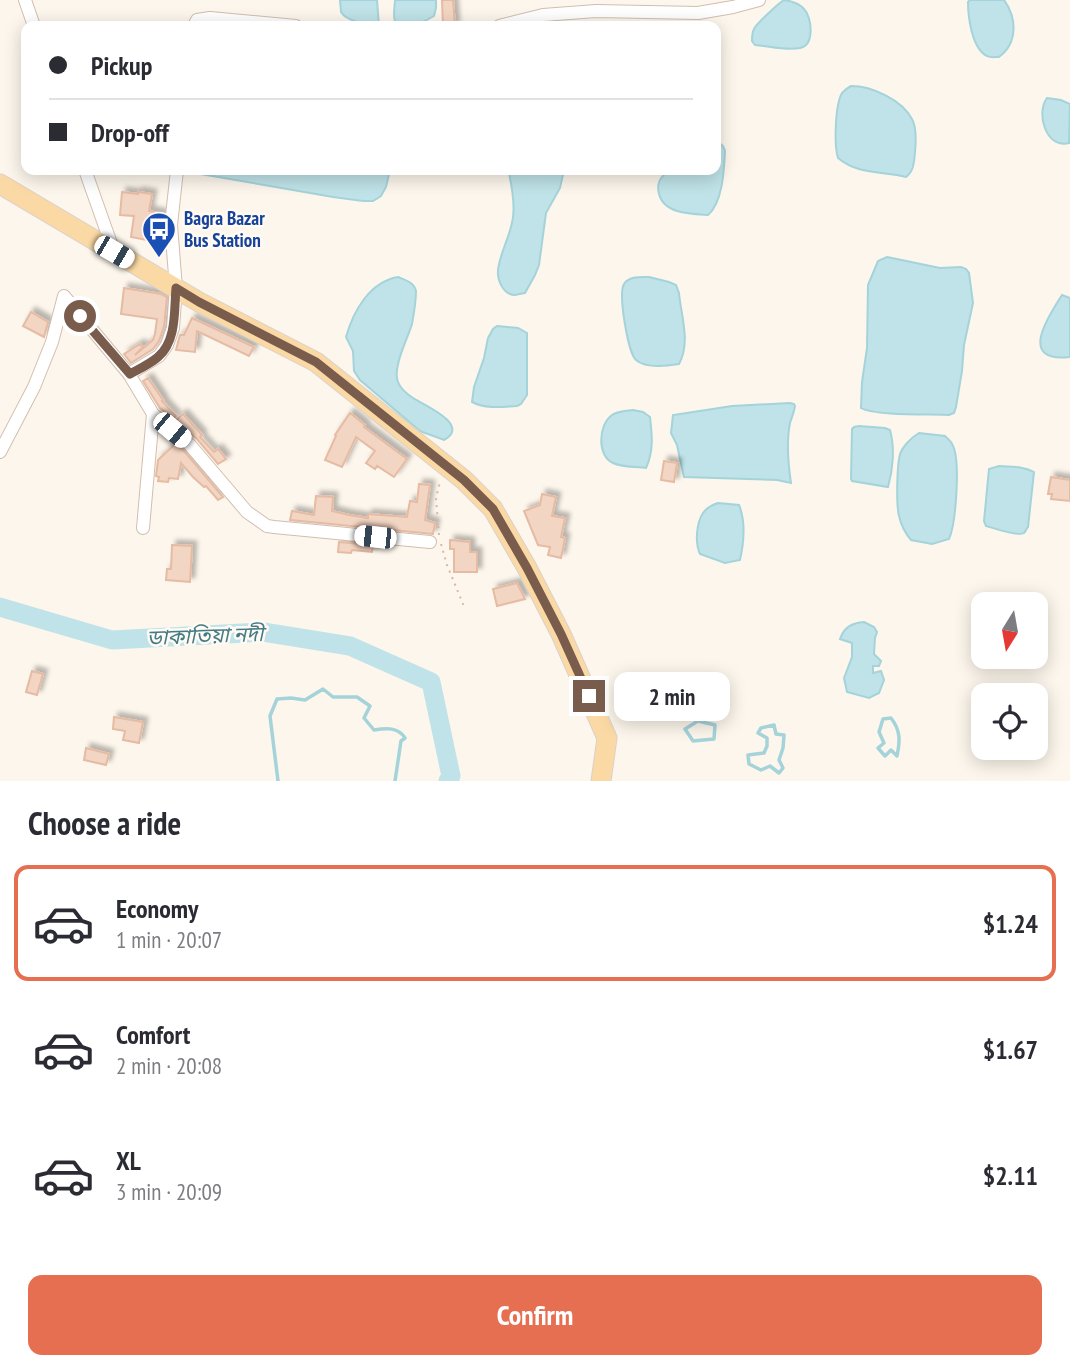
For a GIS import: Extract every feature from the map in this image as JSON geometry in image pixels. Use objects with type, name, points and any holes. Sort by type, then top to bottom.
[{"type":"main road","points":[[0,184],[199,302],[316,362],[464,480],[493,509],[561,634],[607,738],[601,781]]},
{"type":"street","points":[[24,0],[32,21]]},
{"type":"street","points":[[519,21],[542,15],[596,11],[698,13],[758,0]]},
{"type":"street","points":[[196,21],[210,18],[242,21]]},
{"type":"street","points":[[87,175],[114,252]]},
{"type":"street","points":[[130,374],[159,356],[167,345],[173,328],[176,288],[171,225],[176,175]]},
{"type":"street","points":[[0,452],[34,387],[52,342],[64,296],[130,374],[153,414],[190,445],[247,512],[267,526],[430,542]]},
{"type":"street","points":[[143,528],[153,414]]},
{"type":"path","points":[[444,464],[436,498],[440,538],[447,565],[466,609]]},
{"type":"water","points":[[340,0],[377,0],[379,21],[356,21],[341,12]]},
{"type":"water","points":[[395,0],[436,0],[434,16],[426,21],[395,21]]},
{"type":"water","points":[[784,0],[797,4],[807,13],[811,30],[808,42],[795,49],[755,45],[752,41],[754,29]]},
{"type":"water","points":[[970,0],[1004,0],[1008,7],[1014,30],[1010,45],[999,57],[988,57],[974,40],[970,24]]},
{"type":"water","points":[[851,86],[868,88],[886,95],[912,119],[916,135],[914,159],[912,169],[906,177],[862,170],[838,158],[838,106],[842,93]]},
{"type":"water","points":[[1047,98],[1070,104],[1069,143],[1054,140],[1045,128],[1042,112]]},
{"type":"water","points":[[721,144],[723,146],[725,151],[722,185],[717,202],[708,215],[679,212],[666,206],[658,190],[665,175],[721,175]]},
{"type":"water","points":[[207,175],[389,175],[381,196],[373,201],[333,197]]},
{"type":"water","points":[[509,175],[563,175],[560,188],[546,213],[539,265],[535,275],[525,293],[514,295],[504,289],[498,274],[513,217]]},
{"type":"water","points":[[887,257],[940,268],[961,267],[969,273],[973,303],[954,413],[890,413],[861,408],[867,348],[868,285],[878,261]]},
{"type":"water","points":[[398,277],[411,283],[416,291],[412,324],[397,369],[398,382],[408,395],[449,422],[451,434],[444,440],[420,431],[360,380],[354,371],[353,351],[346,337],[353,318],[371,292],[388,280]]},
{"type":"water","points":[[649,277],[676,285],[679,293],[685,338],[679,364],[645,365],[636,360],[630,347],[622,290],[626,281],[632,278]]},
{"type":"water","points":[[1062,295],[1070,298],[1070,357],[1054,357],[1045,353],[1041,346],[1041,337],[1044,326]]},
{"type":"water","points":[[497,326],[518,328],[527,333],[527,395],[517,406],[488,407],[472,402],[488,338]]},
{"type":"water","points":[[790,403],[795,406],[788,438],[791,483],[777,480],[684,477],[677,445],[671,433],[673,415],[732,406]]},
{"type":"water","points":[[633,410],[650,417],[651,449],[646,468],[613,463],[604,454],[602,447],[602,433],[607,420],[617,413]]},
{"type":"water","points":[[859,426],[890,430],[893,459],[888,487],[851,479],[852,429]]},
{"type":"water","points":[[919,433],[945,436],[955,451],[957,491],[952,531],[949,539],[932,544],[911,540],[902,526],[898,510],[900,454],[908,442]]},
{"type":"water","points":[[999,466],[1034,472],[1028,527],[1024,533],[1016,534],[986,526],[984,521],[989,469]]},
{"type":"water","points":[[718,503],[739,505],[744,532],[740,560],[725,563],[700,554],[698,550],[699,522],[706,509]]},
{"type":"water","points":[[864,622],[874,627],[877,632],[874,654],[881,661],[879,666],[873,666],[873,673],[881,671],[884,680],[879,693],[869,698],[847,692],[844,678],[852,657],[852,643],[840,639],[849,626]]},
{"type":"building","points":[[442,0],[453,0],[455,21],[443,21]]},
{"type":"building","points":[[122,192],[152,194],[149,211],[163,214],[164,247],[151,245],[152,241],[131,237],[134,216],[120,215]]},
{"type":"building","points":[[124,288],[167,297],[164,326],[159,341],[153,349],[131,363],[124,354],[140,344],[143,347],[135,355],[153,340],[157,319],[121,314]]},
{"type":"building","points":[[31,312],[48,322],[44,337],[23,326]]},
{"type":"building","points":[[192,318],[254,347],[249,356],[197,331],[195,352],[176,350],[180,335],[184,335]]},
{"type":"building","points":[[148,378],[162,401],[176,416],[173,419],[160,408],[143,381]]},
{"type":"building","points":[[350,413],[365,425],[364,427],[407,459],[394,477],[377,466],[375,469],[366,463],[375,451],[356,437],[342,467],[325,460],[335,435]]},
{"type":"building","points":[[183,414],[214,452],[218,449],[226,459],[218,464],[197,439],[175,421]]},
{"type":"building","points":[[175,444],[223,497],[218,500],[181,463],[178,479],[158,481],[158,460]]},
{"type":"building","points":[[664,461],[677,463],[674,482],[661,480]]},
{"type":"building","points":[[1051,477],[1070,480],[1070,501],[1051,499],[1052,494],[1048,494]]},
{"type":"building","points":[[419,484],[430,485],[425,520],[435,523],[433,534],[290,520],[292,511],[314,515],[316,496],[333,497],[332,511],[349,515],[368,518],[368,514],[407,517],[410,501],[417,502]]},
{"type":"building","points":[[542,494],[556,497],[552,516],[565,518],[561,558],[548,555],[550,547],[538,545],[524,511],[540,505]]},
{"type":"building","points":[[450,540],[470,542],[470,552],[477,552],[477,572],[454,572],[454,549],[450,549]]},
{"type":"building","points":[[339,542],[373,545],[372,552],[338,552]]},
{"type":"building","points":[[172,545],[192,546],[190,582],[166,580],[167,569],[171,569]]},
{"type":"building","points":[[517,583],[525,599],[497,606],[493,589]]},
{"type":"building","points":[[32,671],[43,674],[37,695],[26,692]]},
{"type":"building","points":[[114,717],[143,722],[139,743],[123,740],[125,731],[113,729]]},
{"type":"building","points":[[86,748],[109,754],[106,765],[84,760]]},
{"type":"waterway","name":"ডাকাতিয়া নদী","points":[[0,607],[112,640],[263,632],[350,646],[431,682],[451,776],[448,781]]},
{"type":"waterway","points":[[278,781],[270,716],[277,699],[305,700],[323,689],[333,697],[357,697],[370,706],[364,718],[374,730],[392,729],[405,738],[401,741],[395,781]]},
{"type":"waterway","points":[[891,718],[898,732],[897,756],[891,750],[885,756],[878,748],[884,743],[879,732],[883,719],[891,718]]},
{"type":"waterway","points":[[698,721],[715,725],[714,739],[693,741],[685,729],[698,721]]},
{"type":"waterway","points":[[774,725],[776,734],[784,735],[779,760],[783,768],[779,773],[770,766],[761,770],[749,764],[748,755],[764,753],[767,738],[758,733],[761,728],[774,725]]},
{"type":"place","name":"Bagra Bazar Bus Station","points":[[159,259]]},
{"type":"route","points":[[80,316],[130,374],[159,356],[167,345],[173,328],[176,288],[316,362],[464,480],[493,509],[561,634],[589,696]]}]
